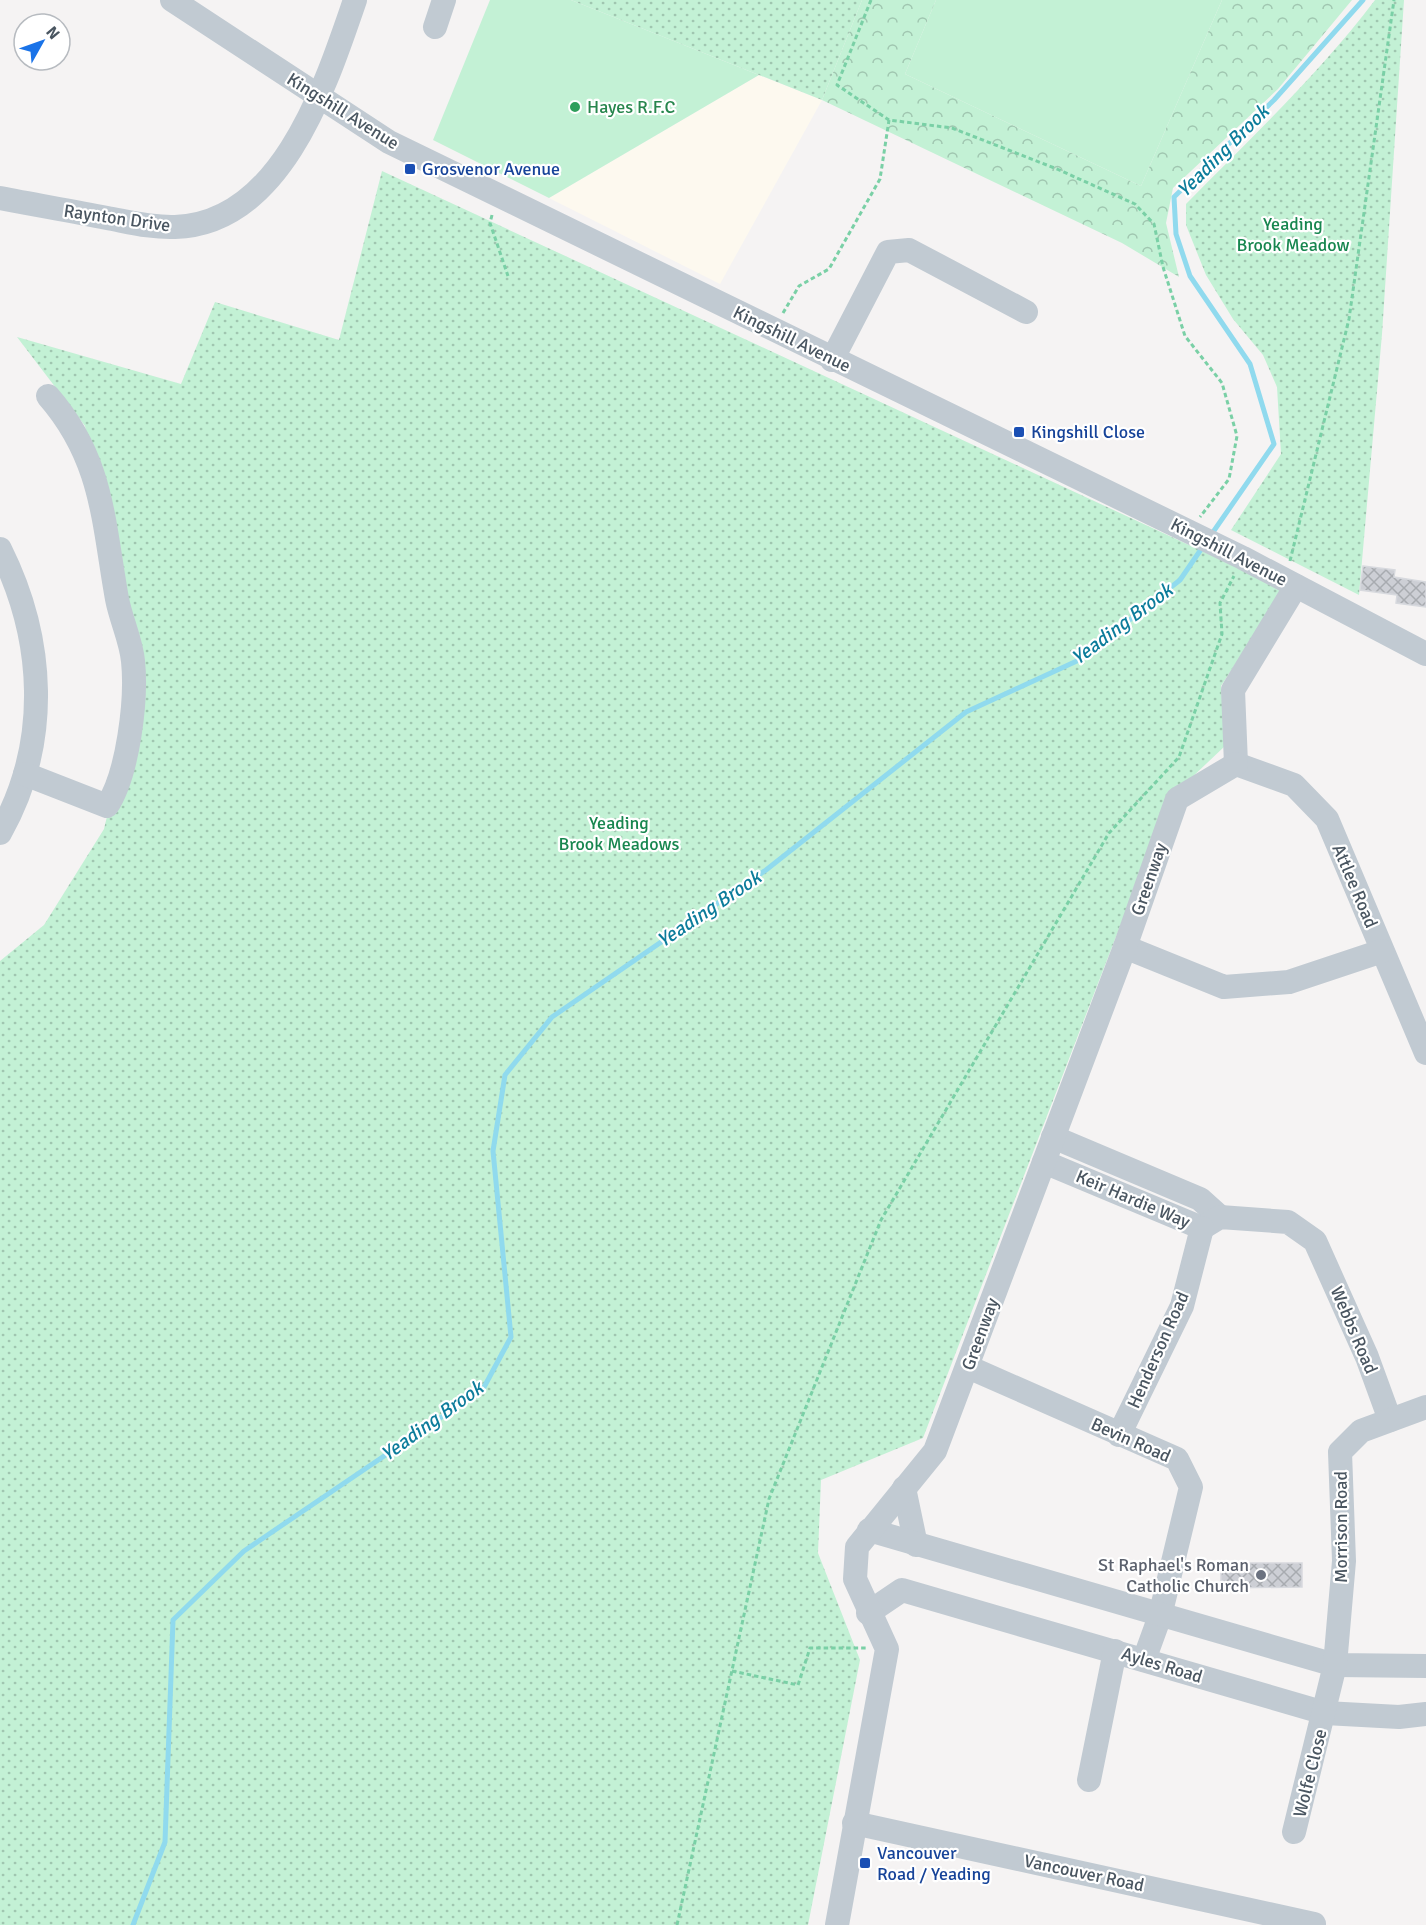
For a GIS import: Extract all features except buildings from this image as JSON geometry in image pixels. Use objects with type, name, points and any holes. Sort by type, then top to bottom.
[{"type":"street","name":"Kingshill Avenue","points":[[172,0],[389,142],[498,192],[832,360],[1188,531],[1426,654]]},
{"type":"street","points":[[320,98],[354,0]]},
{"type":"street","points":[[435,27],[444,0]]},
{"type":"street","name":"Raynton Drive","points":[[0,198],[159,227],[199,224],[230,212],[257,193],[276,170],[320,98]]},
{"type":"street","points":[[832,360],[888,252],[909,250],[1026,312]]},
{"type":"street","points":[[25,774],[107,807],[116,793],[122,773],[134,684],[133,660],[117,599],[100,496],[93,472],[81,441],[67,418],[48,396]]},
{"type":"street","points":[[0,549],[20,594],[36,664],[35,732],[25,774],[0,833]]},
{"type":"street","points":[[1236,764],[1233,690],[1289,583]]},
{"type":"street","name":"Greenway","points":[[887,1648],[868,1613],[855,1579],[857,1547],[935,1451],[1125,947],[1178,799],[1236,764]]},
{"type":"street","name":"Attlee Road","points":[[1236,764],[1294,785],[1327,819],[1426,1053]]},
{"type":"street","points":[[1125,947],[1224,987],[1289,982],[1382,951]]},
{"type":"street","name":"Keir Hardie Way","points":[[1053,1137],[1200,1199],[1211,1223]]},
{"type":"street","name":"Keir Hardie Way","points":[[1044,1162],[1211,1223],[1288,1221],[1315,1240]]},
{"type":"street","name":"Henderson Road","points":[[1119,1435],[1182,1306],[1211,1223]]},
{"type":"street","name":"Webbs Road","points":[[1315,1240],[1367,1357],[1390,1420]]},
{"type":"street","name":"Bevin Road","points":[[968,1367],[1177,1459],[1191,1487],[1160,1616],[1144,1660]]},
{"type":"street","name":"Morrison Road","points":[[1325,1713],[1335,1665],[1344,1561],[1340,1452],[1361,1431],[1426,1407]]},
{"type":"street","points":[[904,1488],[916,1545]]},
{"type":"street","points":[[869,1530],[1335,1665],[1426,1666]]},
{"type":"street","name":"Ayles Road","points":[[855,1579],[902,1590],[1325,1713],[1399,1717],[1426,1714]]},
{"type":"street","points":[[868,1613],[902,1590]]},
{"type":"street","points":[[837,1925],[887,1648]]},
{"type":"street","points":[[1089,1780],[1115,1651]]},
{"type":"street","name":"Wolfe Close","points":[[1294,1832],[1325,1713]]},
{"type":"street","name":"Vancouver Road","points":[[854,1823],[1314,1924]]},
{"type":"path","points":[[871,0],[837,85],[889,120],[952,128],[1057,169],[1135,204],[1154,224],[1163,267],[1185,336],[1222,383],[1237,436],[1230,479],[1188,531]]},
{"type":"path","points":[[1289,583],[1289,566],[1349,319],[1394,0]]},
{"type":"path","points":[[773,330],[799,286],[829,269],[856,223],[880,179],[889,120]]},
{"type":"path","points":[[498,192],[490,223],[508,276]]},
{"type":"path","points":[[677,1925],[769,1499],[881,1220],[1108,833],[1179,757],[1222,634],[1220,603],[1235,555]]},
{"type":"path","points":[[732,1671],[798,1685],[810,1648],[887,1648]]},
{"type":"shaded area","points":[[759,75],[822,100],[720,284],[549,198]]},
{"type":"green space","name":"Hayes R.F.C","points":[[490,0],[571,0],[759,75],[549,198],[433,140]]},
{"type":"green space","points":[[571,0],[862,0],[822,100]]},
{"type":"green space","points":[[862,0],[936,0],[905,74],[1141,186],[1222,0],[1352,0],[1278,89],[1173,188],[1166,223],[1179,277],[1122,243],[822,100]]},
{"type":"green space","points":[[936,0],[1222,0],[1141,186],[905,74]]},
{"type":"green space","name":"Yeading Brook Meadow","points":[[1375,0],[1404,0],[1382,334],[1359,595],[1231,530],[1281,454],[1277,387],[1263,355],[1233,319],[1206,275],[1186,225],[1186,204],[1308,80]]},
{"type":"green space","name":"Yeading Brook Meadows","points":[[382,171],[1284,589],[1221,686],[1225,746],[1169,799],[923,1438],[821,1480],[818,1553],[860,1660],[808,1925],[0,1925],[0,961],[44,925],[104,829],[135,699],[85,426],[17,337],[181,384],[215,302],[339,340]]},
{"type":"waterway","name":"Yeading Brook","points":[[1211,535],[1274,444],[1250,364],[1190,276],[1176,234],[1174,197],[1274,100],[1363,0]]},
{"type":"waterway","name":"Yeading Brook","points":[[133,1925],[165,1842],[173,1620],[244,1551],[483,1389],[511,1337],[493,1151],[505,1075],[552,1017],[766,870],[966,712],[1079,660],[1180,580],[1204,545]]},
{"type":"place","name":"Hayes R.F.C","points":[[575,107]]},
{"type":"place","name":"Grosvenor Avenue","points":[[410,169]]},
{"type":"place","name":"Kingshill Close","points":[[1019,432]]},
{"type":"place","name":"St Raphael's Roman Catholic Church","points":[[1261,1575]]},
{"type":"place","name":"Vancouver Road / Yeading","points":[[865,1863]]}]
